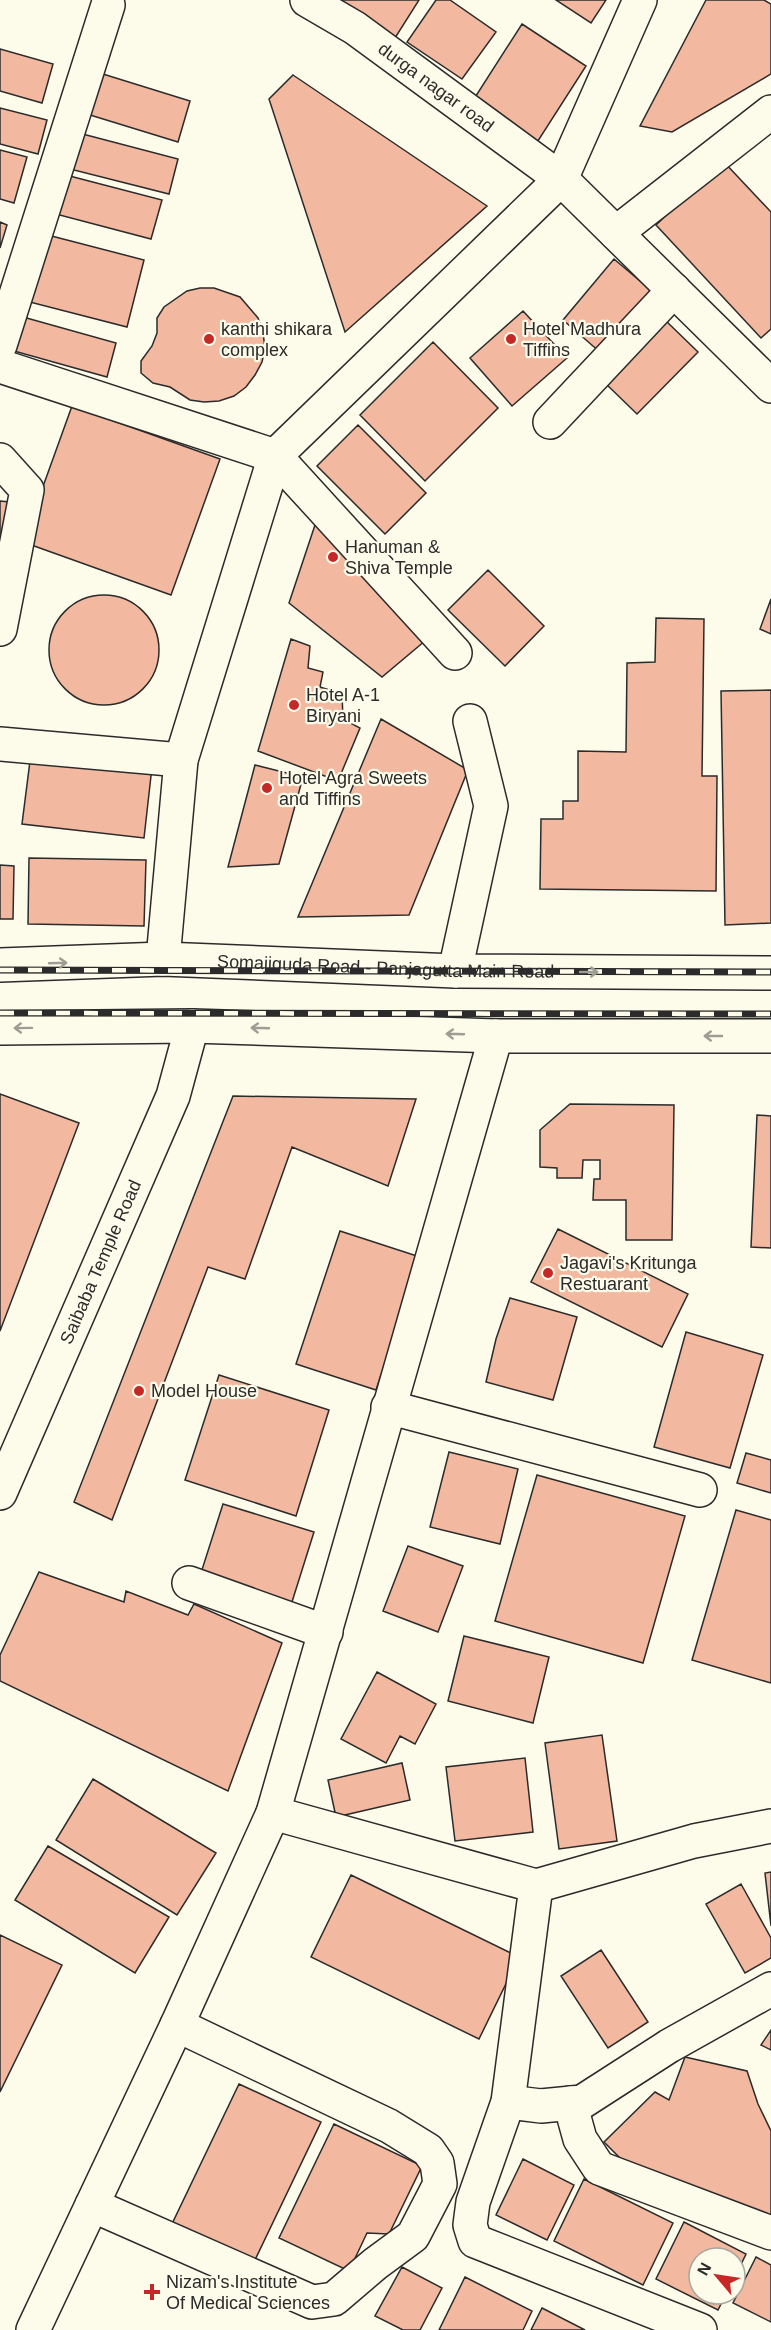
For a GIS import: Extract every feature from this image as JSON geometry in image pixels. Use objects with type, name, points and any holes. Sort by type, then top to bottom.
[{"type":"main road","name":"durga nagar road","points":[[307,0],[355,28],[561,178],[771,386]]},
{"type":"main road","points":[[163,959],[181,760],[275,456],[561,178],[640,0]]},
{"type":"main road","points":[[0,345],[108,5]]},
{"type":"main road","points":[[616,233],[771,112]]},
{"type":"main road","points":[[550,422],[674,290]]},
{"type":"main road","points":[[0,366],[275,456],[455,653]]},
{"type":"main road","points":[[0,460],[27,490],[0,629]]},
{"type":"main road","points":[[455,971],[491,806],[470,721]]},
{"type":"main road","points":[[0,744],[181,760]]},
{"type":"main road","name":"Somajiguda Road - Panjagutta Main Road","points":[[0,965],[163,959],[455,971],[771,973]]},
{"type":"main road","points":[[0,1028],[192,1026],[496,1036],[771,1036]]},
{"type":"main road","name":"Saibaba Temple Road","points":[[0,1493],[173,1096],[192,1026]]},
{"type":"main road","points":[[33,2330],[177,2025],[273,1813],[496,1036]]},
{"type":"main road","points":[[388,1407],[700,1490]]},
{"type":"main road","points":[[189,1584],[326,1632]]},
{"type":"main road","points":[[273,1813],[536,1886],[694,1841],[771,1826]]},
{"type":"main road","points":[[536,1886],[508,2102],[473,2202],[470,2225],[475,2241],[700,2330]]},
{"type":"main road","points":[[508,2102],[541,2106],[582,2102],[669,2046],[771,1989]]},
{"type":"main road","points":[[92,2205],[312,2302],[334,2299],[375,2264],[413,2236],[440,2184],[437,2163],[428,2150],[388,2126],[177,2025]]},
{"type":"main road","points":[[570,2103],[580,2139],[599,2168],[771,2233]]},
{"type":"building","points":[[334,0],[419,0],[395,38]]},
{"type":"building","points":[[436,0],[450,0],[496,32],[462,79],[407,42]]},
{"type":"building","points":[[556,0],[606,0],[591,23]]},
{"type":"building","points":[[706,0],[764,0],[771,4],[771,74],[672,132],[640,126]]},
{"type":"building","points":[[522,24],[586,66],[536,144],[472,102]]},
{"type":"building","points":[[0,49],[53,64],[42,103],[0,91]]},
{"type":"building","points":[[90,70],[190,101],[178,142],[77,111]]},
{"type":"building","points":[[293,75],[487,206],[345,332],[269,99]]},
{"type":"building","points":[[0,108],[47,120],[38,154],[0,144]]},
{"type":"building","points":[[75,132],[178,159],[169,194],[66,168]]},
{"type":"building","points":[[0,150],[27,157],[14,203],[0,199]]},
{"type":"building","points":[[723,161],[771,212],[771,329],[761,338],[656,225]]},
{"type":"building","points":[[62,174],[162,200],[151,239],[52,213]]},
{"type":"building","points":[[0,222],[7,225],[0,248]]},
{"type":"building","points":[[40,233],[144,260],[127,327],[22,300]]},
{"type":"building","points":[[614,259],[653,292],[601,353],[563,320]]},
{"type":"building","name":"kanthi shikara complex","points":[[214,288],[240,297],[258,318],[263,333],[265,348],[262,362],[255,375],[246,387],[234,396],[219,401],[190,400],[170,387],[153,383],[141,373],[141,361],[152,346],[157,333],[157,318],[164,307],[187,291]]},
{"type":"building","points":[[523,311],[567,358],[512,406],[470,358]]},
{"type":"building","points":[[23,317],[116,343],[107,377],[14,351]]},
{"type":"building","points":[[664,319],[698,352],[637,414],[603,381]]},
{"type":"building","points":[[433,342],[498,408],[425,481],[360,415]]},
{"type":"building","points":[[72,406],[220,459],[171,595],[23,542]]},
{"type":"building","points":[[358,425],[426,493],[385,534],[317,466]]},
{"type":"building","points":[[0,501],[9,502],[0,549]]},
{"type":"building","name":"Hanuman & Shiva Temple","points":[[320,510],[432,635],[382,677],[289,603]]},
{"type":"building","points":[[488,570],[544,626],[505,666],[448,610]]},
{"type":"building","points":[[104,595],[125,600],[143,611],[154,629],[159,650],[154,671],[143,689],[125,700],[104,705],[83,700],[65,689],[54,671],[49,650],[54,629],[65,611],[83,600]]},
{"type":"building","points":[[771,599],[771,634],[760,629]]},
{"type":"building","points":[[656,618],[704,619],[702,776],[717,776],[716,891],[540,889],[541,819],[563,819],[563,801],[578,801],[578,751],[626,752],[627,663],[655,662]]},
{"type":"building","points":[[291,639],[310,646],[308,668],[323,672],[320,687],[342,694],[343,719],[360,728],[338,781],[258,751]]},
{"type":"building","points":[[771,690],[771,923],[725,925],[721,691]]},
{"type":"building","points":[[381,719],[468,770],[409,915],[298,917]]},
{"type":"building","points":[[31,753],[152,767],[144,838],[22,824]]},
{"type":"building","points":[[255,765],[303,777],[279,864],[228,867]]},
{"type":"building","points":[[29,858],[146,860],[144,926],[28,924]]},
{"type":"building","points":[[0,865],[14,866],[13,919],[0,919]]},
{"type":"building","points":[[0,1094],[79,1123],[0,1331]]},
{"type":"building","name":"Model House","points":[[233,1096],[416,1099],[388,1186],[292,1147],[245,1279],[208,1267],[112,1520],[74,1502]]},
{"type":"building","points":[[570,1104],[674,1105],[672,1240],[626,1240],[626,1200],[593,1200],[594,1179],[600,1179],[600,1160],[583,1160],[582,1178],[557,1178],[557,1168],[540,1167],[540,1130]]},
{"type":"building","points":[[757,1115],[771,1116],[771,1248],[751,1247]]},
{"type":"building","points":[[558,1229],[688,1294],[662,1347],[531,1282]]},
{"type":"building","points":[[340,1231],[420,1257],[376,1390],[296,1364]]},
{"type":"building","points":[[510,1298],[577,1317],[553,1400],[486,1382],[496,1339]]},
{"type":"building","points":[[686,1332],[763,1355],[730,1468],[654,1447]]},
{"type":"building","points":[[219,1375],[329,1410],[296,1516],[185,1480]]},
{"type":"building","points":[[449,1452],[518,1469],[500,1544],[430,1527]]},
{"type":"building","points":[[746,1453],[771,1460],[771,1493],[737,1483]]},
{"type":"building","points":[[537,1475],[685,1516],[643,1663],[495,1621]]},
{"type":"building","points":[[223,1504],[314,1532],[291,1605],[200,1576]]},
{"type":"building","points":[[736,1510],[771,1520],[771,1683],[692,1660]]},
{"type":"building","points":[[408,1546],[463,1566],[438,1632],[383,1611]]},
{"type":"building","points":[[39,1572],[124,1602],[126,1591],[188,1615],[194,1604],[282,1643],[228,1791],[0,1681],[0,1655]]},
{"type":"building","points":[[464,1636],[549,1657],[533,1723],[448,1701]]},
{"type":"building","points":[[377,1672],[436,1704],[415,1744],[400,1736],[386,1763],[341,1739]]},
{"type":"building","points":[[602,1735],[617,1841],[559,1849],[545,1743]]},
{"type":"building","points":[[525,1758],[533,1832],[455,1841],[446,1767]]},
{"type":"building","points":[[402,1763],[410,1800],[336,1817],[328,1780]]},
{"type":"building","points":[[93,1779],[216,1853],[177,1915],[56,1840]]},
{"type":"building","points":[[48,1846],[169,1917],[135,1973],[15,1900]]},
{"type":"building","points":[[771,1872],[771,1926],[765,1873]]},
{"type":"building","points":[[351,1875],[519,1957],[479,2039],[311,1957]]},
{"type":"building","points":[[741,1884],[771,1938],[771,1958],[745,1973],[706,1904]]},
{"type":"building","points":[[0,1935],[62,1965],[0,2092]]},
{"type":"building","points":[[601,1950],[648,2022],[608,2048],[561,1976]]},
{"type":"building","points":[[771,2030],[771,2050],[761,2045]]},
{"type":"building","points":[[685,2057],[747,2071],[758,2104],[771,2131],[771,2221],[634,2172],[604,2142],[655,2092],[669,2100]]},
{"type":"building","points":[[239,2084],[321,2122],[253,2264],[171,2226]]},
{"type":"building","points":[[334,2124],[422,2166],[389,2234],[367,2233],[349,2271],[279,2238]]},
{"type":"building","points":[[523,2159],[574,2185],[547,2240],[496,2215]]},
{"type":"building","points":[[584,2179],[673,2223],[643,2285],[554,2241]]},
{"type":"building","points":[[684,2222],[730,2246],[687,2246],[687,2294],[656,2279]]},
{"type":"building","points":[[756,2257],[771,2265],[771,2322],[739,2306],[747,2306],[747,2275]]},
{"type":"building","points":[[402,2267],[442,2288],[420,2330],[403,2330],[375,2316]]},
{"type":"building","points":[[465,2277],[532,2311],[523,2330],[439,2330]]},
{"type":"building","points":[[542,2308],[585,2330],[531,2330]]},
{"type":"railway","points":[[0,970],[771,972]]},
{"type":"railway","points":[[0,1013],[771,1014]]},
{"type":"place","name":"kanthi shikara complex","points":[[209,339]]},
{"type":"place","name":"Hotel Madhura Tiffins","points":[[511,339]]},
{"type":"place","name":"Hanuman & Shiva Temple","points":[[333,557]]},
{"type":"place","name":"Hotel A-1 Biryani","points":[[294,705]]},
{"type":"place","name":"Hotel Agra Sweets and Tiffins","points":[[267,788]]},
{"type":"place","name":"Jagavi's Kritunga Restuarant","points":[[548,1273]]},
{"type":"place","name":"Model House","points":[[139,1391]]},
{"type":"place","name":"Nizam's Institute Of Medical Sciences","points":[[152,2292]]}]
